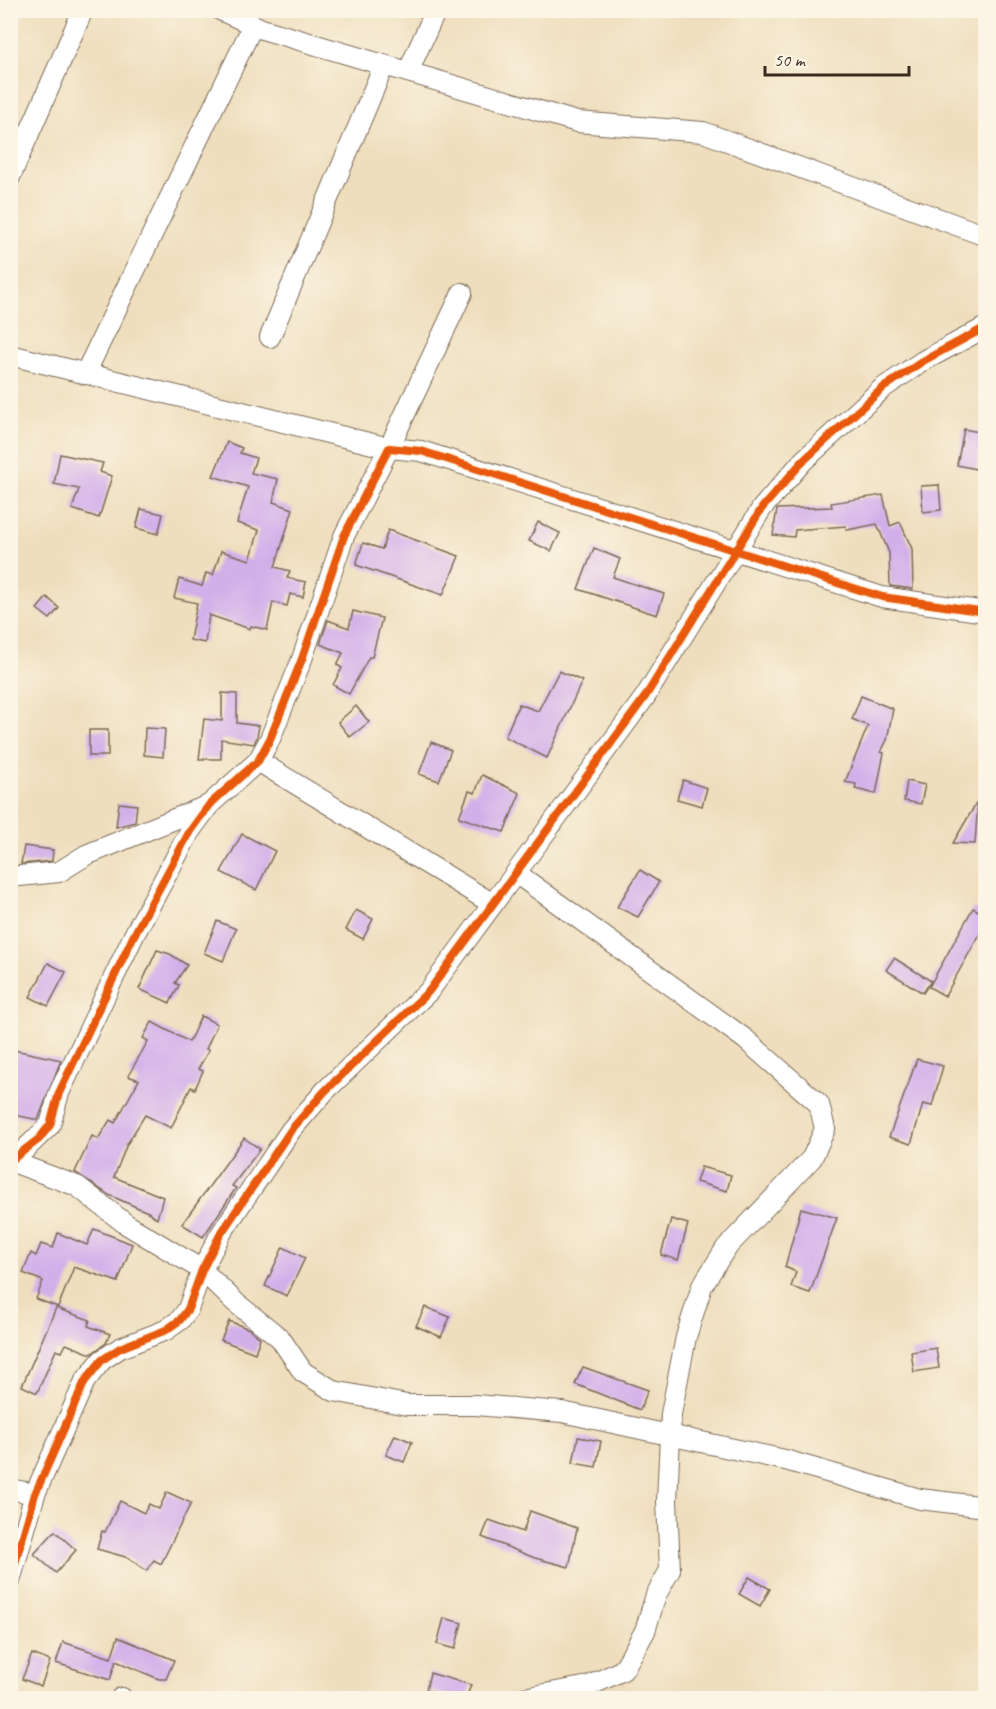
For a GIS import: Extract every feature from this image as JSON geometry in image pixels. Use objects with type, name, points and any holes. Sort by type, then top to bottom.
[{"type":"street","points":[[10,177],[83,10]]},
{"type":"street","points":[[220,10],[384,65],[577,122],[704,132],[986,236]]},
{"type":"street","points":[[408,72],[436,10]]},
{"type":"street","points":[[85,374],[261,22]]},
{"type":"street","points":[[270,337],[384,65]]},
{"type":"street","points":[[462,293],[389,448],[344,536],[302,659],[270,739],[258,761],[209,805],[189,831],[134,935],[59,1093],[50,1125],[12,1161],[77,1186],[126,1224],[202,1270],[237,1303],[280,1338],[303,1372],[334,1391],[407,1405],[475,1405],[562,1412],[785,1460],[921,1499],[986,1507]]},
{"type":"street","points":[[10,1581],[35,1494],[85,1382],[102,1360],[120,1348],[166,1330],[180,1320],[188,1309],[202,1270],[234,1210],[291,1130],[325,1091],[429,991],[645,698],[762,508],[803,461],[883,388],[923,361],[986,327]]},
{"type":"street","points":[[10,355],[389,448],[421,451],[882,597],[986,612]]},
{"type":"street","points":[[258,761],[493,904]]},
{"type":"street","points":[[10,878],[59,872],[86,855],[209,805]]},
{"type":"street","points":[[516,873],[745,1039],[819,1104],[825,1129],[812,1158],[726,1248],[702,1286],[686,1337],[670,1434],[667,1501],[670,1570],[656,1595],[645,1631],[623,1670],[589,1686],[523,1698]]},
{"type":"street","points":[[10,1489],[35,1494]]},
{"type":"building","points":[[964,429],[984,433],[976,469],[957,465]]},
{"type":"building","points":[[227,442],[242,448],[240,453],[256,458],[251,473],[278,479],[273,502],[293,509],[275,567],[290,571],[287,578],[306,582],[303,597],[290,594],[287,606],[273,602],[267,630],[251,626],[250,629],[209,615],[205,643],[190,640],[197,603],[174,598],[179,579],[202,586],[206,573],[213,575],[221,551],[250,560],[259,530],[237,523],[248,487],[213,476]]},
{"type":"building","points":[[60,454],[103,463],[100,472],[112,476],[99,518],[72,509],[79,489],[54,484]]},
{"type":"building","points":[[939,485],[941,510],[923,512],[921,486]]},
{"type":"building","points":[[883,495],[890,526],[900,522],[912,549],[913,589],[890,586],[889,553],[877,524],[847,530],[846,526],[795,530],[794,537],[773,535],[777,509],[832,507],[831,503]]},
{"type":"building","points":[[141,509],[163,514],[158,534],[136,528]]},
{"type":"building","points":[[538,522],[560,533],[551,551],[529,541]]},
{"type":"building","points":[[388,530],[459,556],[443,595],[356,565],[363,543],[382,549]]},
{"type":"building","points":[[594,548],[620,559],[613,577],[664,594],[657,615],[578,589]]},
{"type":"building","points":[[47,597],[59,608],[50,619],[37,609]]},
{"type":"building","points":[[353,611],[382,618],[372,657],[369,657],[349,694],[333,685],[342,668],[337,665],[343,653],[320,644],[328,620],[349,628]]},
{"type":"building","points":[[559,671],[582,681],[547,758],[505,737],[519,704],[538,711]]},
{"type":"building","points":[[222,693],[237,694],[237,723],[259,726],[257,737],[254,744],[221,739],[221,759],[199,759],[204,719],[222,721]]},
{"type":"building","points":[[861,696],[893,709],[887,740],[881,752],[884,753],[876,794],[855,789],[856,784],[845,782],[868,726],[852,719]]},
{"type":"building","points":[[356,706],[369,722],[350,737],[338,722]]},
{"type":"building","points":[[145,728],[165,729],[163,757],[144,755]]},
{"type":"building","points":[[89,730],[108,730],[108,756],[89,756]]},
{"type":"building","points":[[431,742],[451,750],[439,781],[419,774]]},
{"type":"building","points":[[482,775],[520,793],[504,832],[459,817],[469,791],[475,793]]},
{"type":"building","points":[[683,780],[707,788],[702,806],[677,799]]},
{"type":"building","points":[[907,781],[925,785],[921,804],[904,801]]},
{"type":"building","points":[[978,800],[975,844],[953,843]]},
{"type":"building","points":[[119,803],[137,805],[135,822],[116,827]]},
{"type":"building","points":[[242,834],[275,851],[256,890],[221,872]]},
{"type":"building","points":[[24,846],[53,850],[52,861],[21,864]]},
{"type":"building","points":[[640,870],[659,882],[638,917],[617,907]]},
{"type":"building","points":[[973,908],[986,915],[986,923],[945,996],[929,987]]},
{"type":"building","points":[[356,910],[373,919],[363,939],[346,930]]},
{"type":"building","points":[[217,921],[236,929],[223,961],[204,953]]},
{"type":"building","points":[[157,950],[170,954],[187,965],[175,983],[179,985],[170,1003],[139,989]]},
{"type":"building","points":[[894,958],[931,981],[923,993],[886,970]]},
{"type":"building","points":[[48,963],[66,972],[48,1006],[30,997]]},
{"type":"building","points":[[201,1016],[217,1024],[206,1049],[209,1050],[198,1069],[203,1071],[195,1089],[191,1087],[171,1128],[145,1115],[127,1144],[114,1177],[163,1197],[157,1219],[150,1213],[109,1195],[75,1172],[92,1136],[98,1139],[110,1120],[115,1123],[139,1080],[128,1076],[148,1041],[143,1038],[152,1022],[189,1042]]},
{"type":"building","points":[[10,1049],[61,1060],[38,1120],[10,1114]]},
{"type":"building","points":[[917,1059],[943,1066],[932,1106],[923,1104],[911,1144],[889,1137]]},
{"type":"building","points":[[244,1138],[260,1149],[232,1186],[236,1188],[203,1237],[182,1224]]},
{"type":"building","points":[[701,1167],[731,1175],[727,1191],[696,1182]]},
{"type":"building","points":[[801,1208],[837,1218],[810,1293],[791,1287],[796,1272],[785,1267]]},
{"type":"building","points":[[671,1219],[688,1224],[678,1260],[661,1255]]},
{"type":"building","points":[[94,1229],[132,1244],[118,1282],[74,1267],[58,1307],[36,1299],[43,1281],[23,1273],[31,1253],[36,1256],[41,1244],[53,1248],[58,1233],[87,1245]]},
{"type":"building","points":[[283,1247],[305,1258],[287,1296],[265,1286]]},
{"type":"building","points":[[425,1307],[450,1317],[441,1337],[416,1326]]},
{"type":"building","points":[[56,1308],[90,1320],[88,1326],[110,1334],[106,1343],[91,1354],[66,1344],[62,1352],[56,1350],[37,1393],[22,1386]]},
{"type":"building","points":[[229,1321],[249,1329],[260,1338],[255,1353],[221,1340]]},
{"type":"building","points":[[936,1348],[939,1368],[914,1372],[911,1352]]},
{"type":"building","points":[[583,1367],[648,1390],[640,1410],[575,1384]]},
{"type":"building","points":[[395,1435],[412,1442],[404,1462],[386,1455]]},
{"type":"building","points":[[578,1437],[601,1441],[596,1467],[573,1463]]},
{"type":"building","points":[[167,1492],[191,1503],[161,1564],[154,1560],[146,1571],[129,1558],[97,1549],[102,1531],[105,1532],[120,1501],[144,1513],[149,1504],[159,1509]]},
{"type":"building","points":[[530,1511],[577,1528],[569,1567],[535,1558],[482,1537],[489,1520],[523,1532]]},
{"type":"building","points":[[55,1531],[76,1550],[56,1573],[34,1554]]},
{"type":"building","points":[[749,1577],[770,1589],[760,1606],[739,1594]]},
{"type":"building","points":[[444,1618],[462,1623],[455,1649],[437,1644]]},
{"type":"building","points":[[118,1637],[174,1660],[166,1679],[159,1679],[116,1661],[110,1680],[56,1663],[63,1642],[111,1658]]},
{"type":"building","points":[[32,1654],[50,1661],[41,1686],[22,1679]]},
{"type":"building","points":[[430,1673],[471,1685],[466,1698],[454,1698],[426,1690]]},
{"type":"cycle path","points":[[10,1581],[35,1494],[85,1381],[102,1360],[120,1348],[166,1330],[180,1320],[188,1309],[202,1270],[220,1235],[291,1130],[325,1091],[429,991],[645,697],[762,508],[803,461],[883,388],[923,361],[986,327]]},
{"type":"cycle path","points":[[10,1161],[39,1139],[50,1125],[59,1093],[134,935],[190,831],[209,805],[258,761],[270,739],[302,659],[344,536],[389,448],[421,451],[882,597],[986,612]]}]
